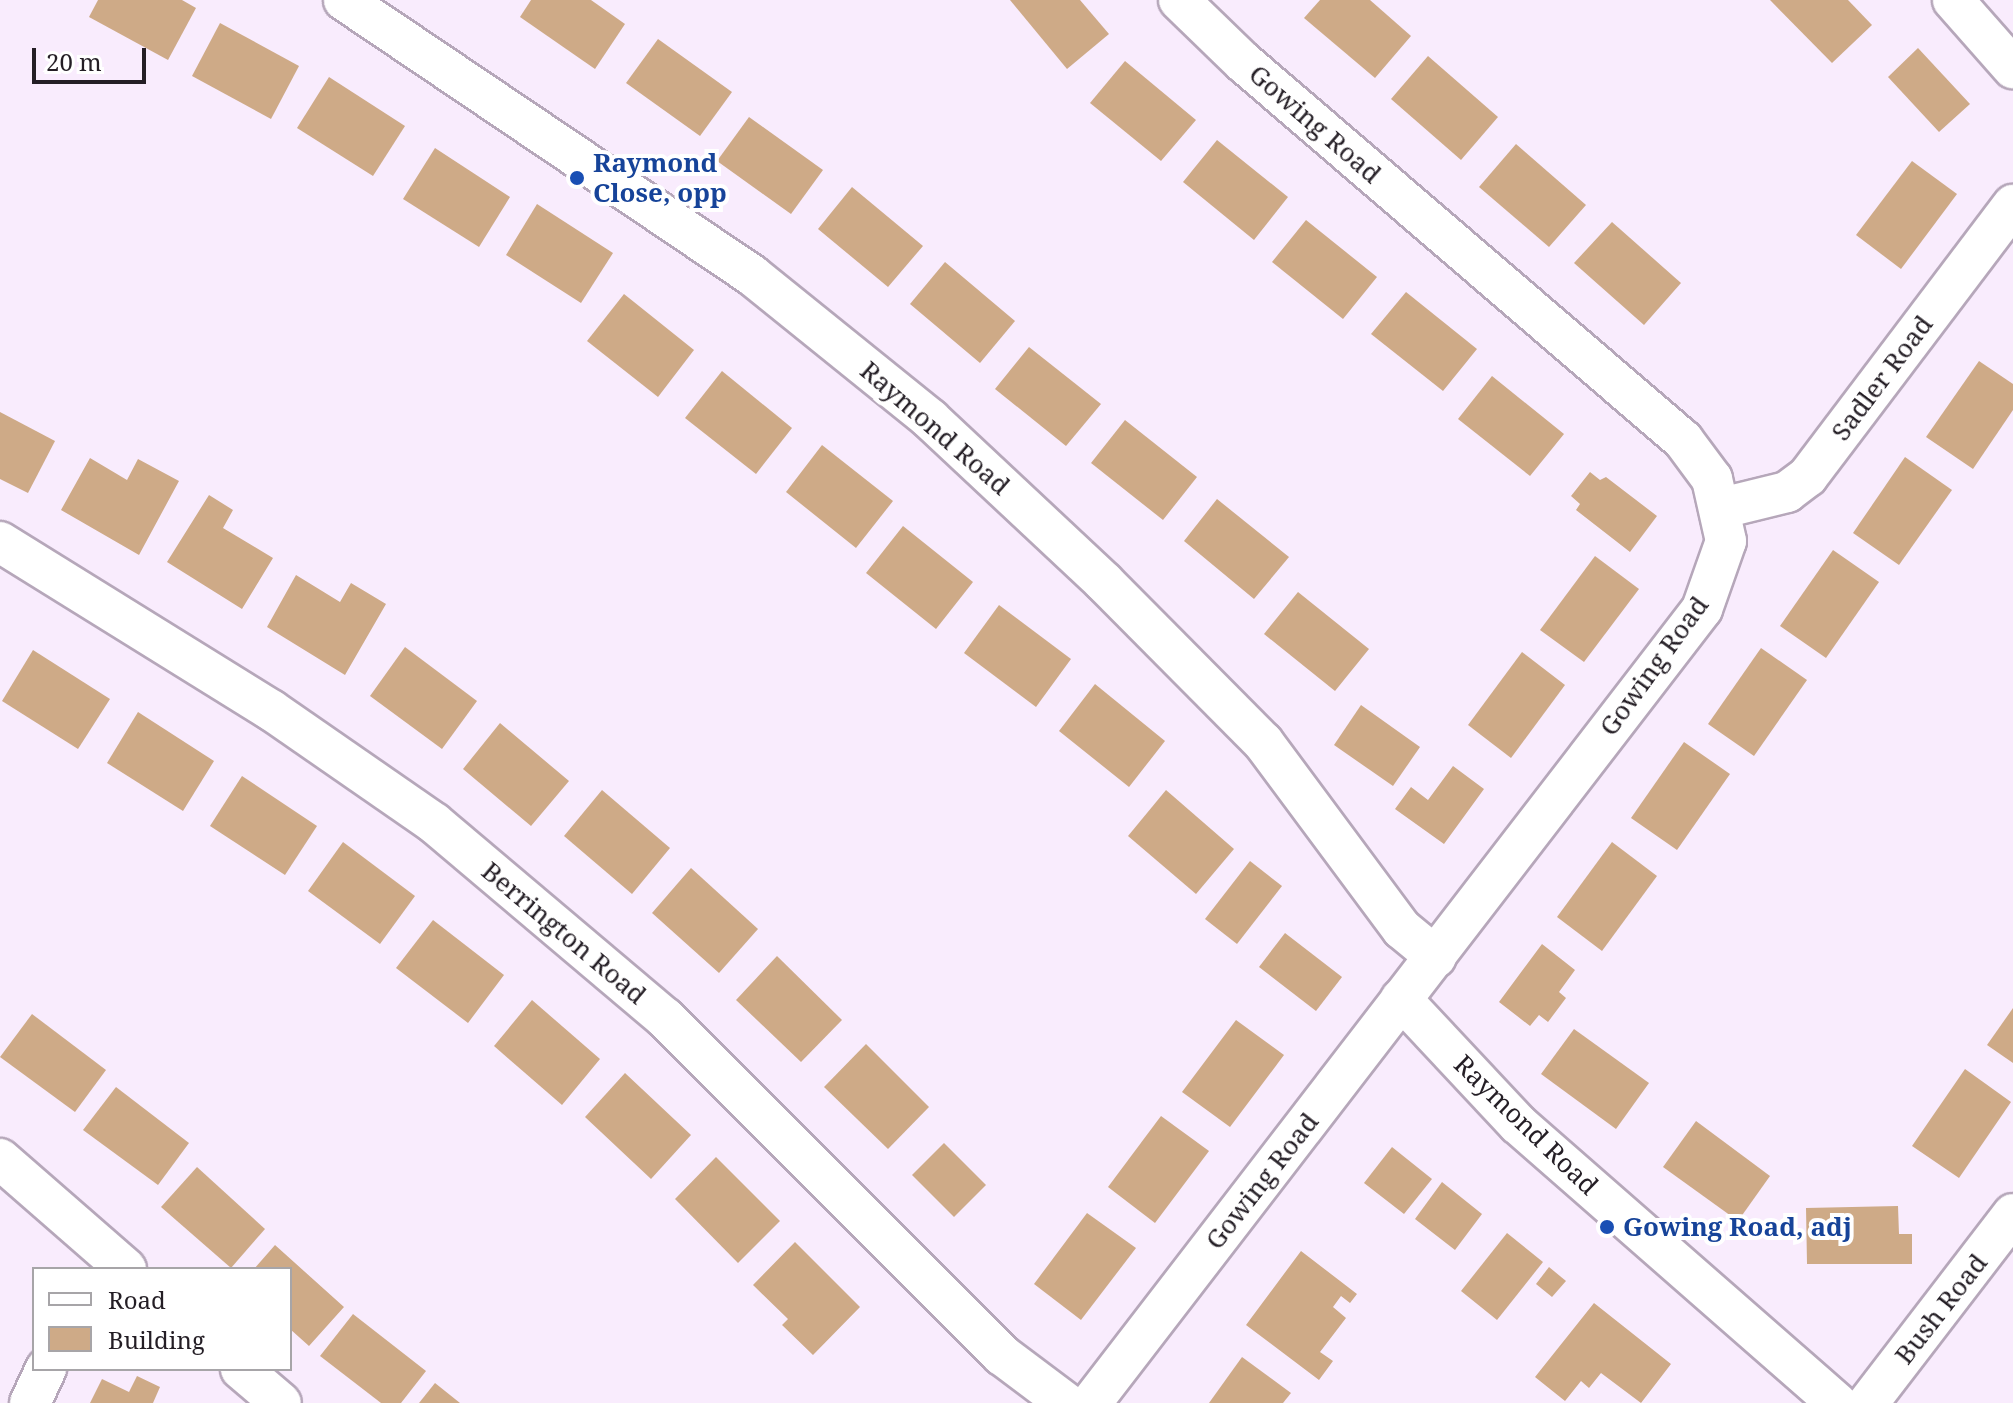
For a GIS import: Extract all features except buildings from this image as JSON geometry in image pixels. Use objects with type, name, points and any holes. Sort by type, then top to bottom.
[{"type":"street","name":"Raymond Road","points":[[344,0],[753,276],[930,419],[1104,582],[1263,742],[1402,929],[1436,957]]},
{"type":"street","name":"Gowing Road","points":[[1091,1403],[1702,609],[1726,541],[1722,508],[1712,479],[1683,440],[1243,62],[1179,0]]},
{"type":"street","points":[[1953,0],[2013,68]]},
{"type":"street","name":"Sadler Road","points":[[1722,508],[1787,492],[1808,476],[2013,205]]},
{"type":"street","name":"Berrington Road","points":[[0,542],[271,710],[434,823],[665,1018],[1002,1355],[1066,1403]]},
{"type":"street","name":"Raymond Road","points":[[1401,999],[1518,1124],[1837,1403]]},
{"type":"street","points":[[0,1159],[108,1262]]},
{"type":"street","name":"Bush Road","points":[[1868,1403],[2013,1214]]},
{"type":"street","points":[[30,1403],[45,1371]]},
{"type":"street","points":[[243,1371],[281,1403]]},
{"type":"place","name":"Raymond Close, opp","points":[[577,178]]},
{"type":"place","name":"Gowing Road, adj","points":[[1607,1227]]}]
